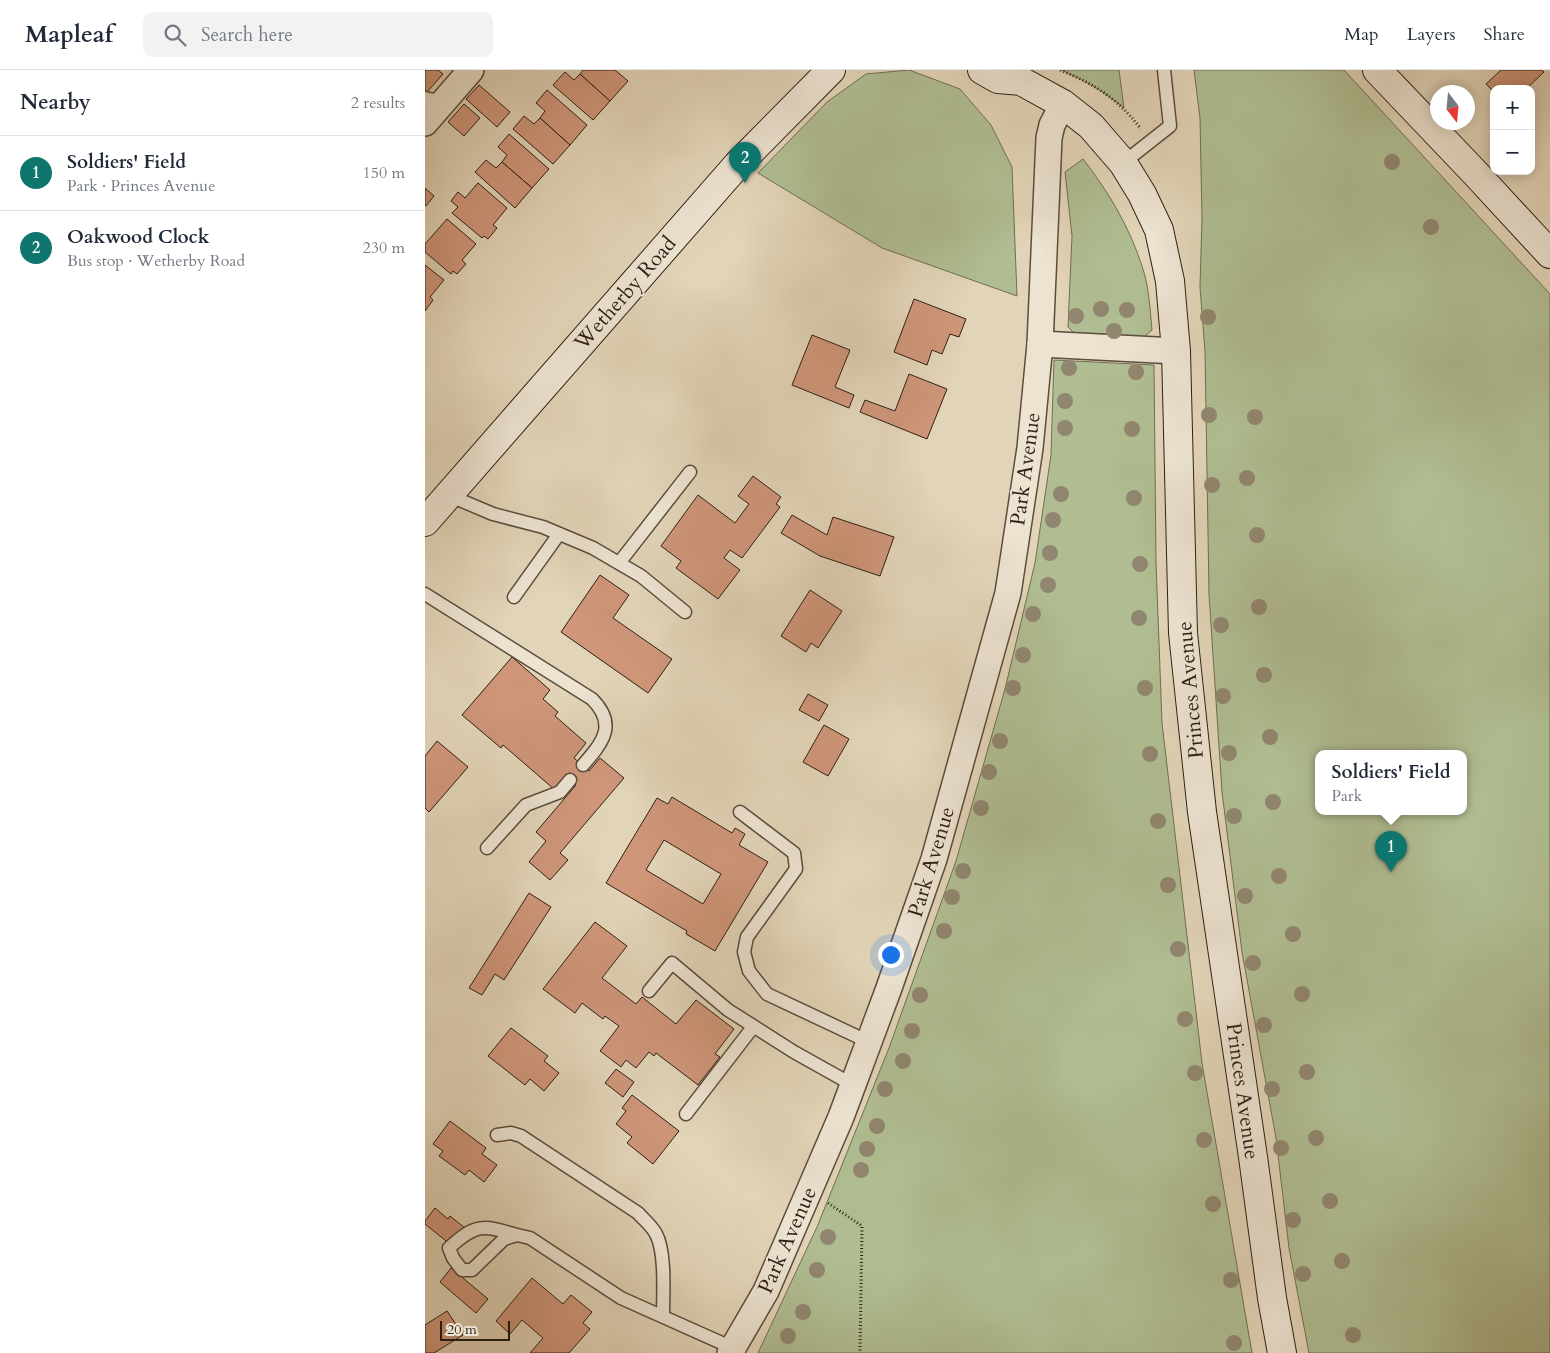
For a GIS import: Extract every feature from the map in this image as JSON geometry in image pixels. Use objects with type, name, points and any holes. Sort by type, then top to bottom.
[{"type":"street","points":[[425,123],[434,100],[471,70]]},
{"type":"street","name":"Wetherby Road","points":[[425,522],[738,164],[831,70]]},
{"type":"street","name":"Princes Avenue","points":[[982,70],[998,79],[1018,76],[1063,104],[1091,126],[1123,163],[1142,194],[1159,230],[1169,280],[1176,351],[1183,633],[1201,802],[1252,1147],[1272,1298],[1282,1353]]},
{"type":"street","points":[[1377,70],[1550,254]]},
{"type":"street","name":"Park Avenue","points":[[732,1350],[766,1291],[853,1085],[869,1042],[934,859],[1008,592],[1030,448],[1040,344],[1049,138],[1052,125],[1063,104]]},
{"type":"street","points":[[1040,344],[1176,351]]},
{"type":"lane","points":[[1123,163],[1170,126],[1163,70]]},
{"type":"lane","points":[[619,563],[690,472]]},
{"type":"lane","points":[[448,495],[493,514],[543,527],[593,548],[641,576],[685,612]]},
{"type":"lane","points":[[514,598],[559,534]]},
{"type":"lane","points":[[425,594],[592,699],[600,707],[605,716],[606,727],[604,737],[583,765]]},
{"type":"lane","points":[[487,848],[526,805],[560,792],[570,780]]},
{"type":"lane","points":[[740,812],[794,853],[796,869],[747,938],[745,952],[749,971],[767,994],[869,1042]]},
{"type":"lane","points":[[649,991],[672,963],[728,1010],[753,1027],[853,1085]]},
{"type":"lane","points":[[685,1114],[753,1027]]},
{"type":"lane","points":[[497,1134],[511,1133],[521,1136],[638,1213],[649,1225],[656,1234],[661,1247],[663,1316]]},
{"type":"lane","points":[[517,1235],[504,1239],[473,1270],[462,1270],[453,1258],[449,1248],[465,1233],[487,1227],[530,1238],[621,1298],[663,1316],[732,1350]]},
{"type":"path","points":[[1060,70],[1087,81],[1104,91],[1124,108],[1151,142]]},
{"type":"path","points":[[809,1189],[862,1226],[860,1353]]},
{"type":"green space","points":[[909,70],[960,89],[991,125],[1012,167],[1017,296],[882,248],[758,173],[827,102],[866,74]]},
{"type":"green space","points":[[1061,70],[1119,70],[1124,108],[1109,96]]},
{"type":"green space","points":[[1194,70],[1344,70],[1550,294],[1550,1353],[1309,1353],[1289,1248],[1276,1138],[1242,952],[1222,792],[1209,594],[1205,351],[1200,287],[1202,219],[1200,118]]},
{"type":"green space","points":[[1083,159],[1117,210],[1131,237],[1142,266],[1148,290],[1152,330],[1142,339],[1075,334],[1068,327],[1072,236],[1065,172]]},
{"type":"green space","points":[[1054,360],[1154,365],[1156,562],[1162,723],[1202,1063],[1252,1353],[758,1353],[817,1227],[889,1048],[956,861],[1005,689],[1035,563],[1051,455]]},
{"type":"building","points":[[425,70],[438,70],[443,74],[427,92],[425,90]]},
{"type":"building","points":[[583,70],[615,70],[628,81],[610,101],[580,74]]},
{"type":"building","points":[[1501,70],[1542,70],[1544,72],[1530,85],[1490,85],[1490,88],[1486,84]]},
{"type":"building","points":[[565,72],[574,80],[580,74],[610,101],[593,120],[553,85]]},
{"type":"building","points":[[479,85],[510,112],[497,127],[466,99]]},
{"type":"building","points":[[547,90],[587,125],[570,145],[540,118],[545,111],[536,103]]},
{"type":"building","points":[[464,104],[480,118],[464,136],[448,122]]},
{"type":"building","points":[[524,116],[534,124],[540,118],[570,145],[553,164],[513,129]]},
{"type":"building","points":[[509,134],[549,169],[532,188],[502,162],[507,155],[498,147]]},
{"type":"building","points":[[486,160],[496,168],[502,162],[532,188],[515,208],[475,172]]},
{"type":"building","points":[[478,183],[507,208],[493,225],[497,228],[488,239],[484,236],[482,238],[452,213],[458,207],[451,201],[458,192],[465,198]]},
{"type":"building","points":[[425,188],[434,196],[426,206],[425,205]]},
{"type":"building","points":[[447,219],[476,244],[462,260],[466,264],[457,274],[453,271],[451,274],[425,252],[425,244]]},
{"type":"building","points":[[425,265],[444,280],[430,297],[433,300],[425,311]]},
{"type":"building","points":[[914,299],[966,319],[959,337],[950,334],[942,354],[932,350],[927,365],[894,352]]},
{"type":"building","points":[[812,335],[850,350],[835,387],[854,395],[849,408],[792,385]]},
{"type":"building","points":[[909,374],[947,389],[927,439],[860,412],[865,400],[895,411]]},
{"type":"building","points":[[753,476],[781,497],[776,504],[780,507],[742,558],[730,550],[724,558],[740,570],[718,599],[676,568],[681,561],[661,546],[698,495],[735,523],[749,504],[738,496]]},
{"type":"building","points":[[792,515],[827,535],[833,517],[894,537],[880,576],[820,556],[781,533]]},
{"type":"building","points":[[600,575],[629,595],[613,618],[672,659],[648,693],[561,632]]},
{"type":"building","points":[[810,590],[842,611],[818,648],[811,643],[806,652],[781,636]]},
{"type":"building","points":[[512,657],[550,690],[543,699],[558,712],[555,716],[586,743],[574,758],[589,771],[600,758],[624,778],[560,853],[568,860],[550,880],[529,862],[546,841],[536,832],[576,785],[566,777],[555,790],[503,745],[501,748],[462,715]]},
{"type":"building","points":[[808,694],[828,705],[819,721],[799,710]]},
{"type":"building","points":[[824,725],[849,739],[828,776],[803,762]]},
{"type":"building","points":[[437,741],[468,767],[429,812],[425,808],[425,756]]},
{"type":"building","points":[[672,797],[732,833],[735,828],[745,834],[739,845],[768,862],[715,951],[686,934],[687,931],[606,883],[657,798],[668,804]],"holes":[[[664,840],[721,874],[703,904],[646,870]]]},
{"type":"building","points":[[529,893],[551,907],[504,980],[495,974],[482,995],[469,988]]},
{"type":"building","points":[[595,922],[627,946],[602,978],[636,1004],[642,997],[676,1024],[696,1000],[734,1029],[715,1054],[720,1057],[698,1085],[656,1053],[654,1056],[649,1052],[636,1068],[626,1060],[621,1067],[600,1051],[619,1026],[605,1016],[603,1019],[582,1003],[575,1013],[543,989]]},
{"type":"building","points":[[511,1028],[548,1056],[544,1061],[559,1073],[544,1091],[530,1079],[525,1085],[488,1056]]},
{"type":"building","points":[[616,1069],[634,1082],[623,1097],[605,1083]]},
{"type":"building","points":[[632,1095],[679,1131],[653,1164],[627,1143],[632,1137],[616,1124],[626,1111],[622,1108]]},
{"type":"building","points":[[450,1121],[486,1148],[482,1154],[497,1165],[484,1182],[469,1170],[465,1175],[439,1156],[443,1151],[433,1144]]},
{"type":"building","points":[[435,1208],[448,1219],[450,1216],[465,1228],[451,1245],[425,1224],[425,1221]]},
{"type":"building","points":[[451,1268],[488,1299],[476,1313],[440,1282]]},
{"type":"building","points":[[532,1278],[563,1304],[571,1295],[592,1312],[583,1323],[590,1329],[569,1353],[530,1353],[543,1338],[522,1320],[510,1334],[496,1321]]},
{"type":"building","points":[[447,1311],[463,1335],[434,1353],[425,1353],[425,1325]]},
{"type":"place","name":"Oakwood Clock","points":[[745,183]]},
{"type":"place","name":"Soldiers' Field","points":[[1391,872]]}]
